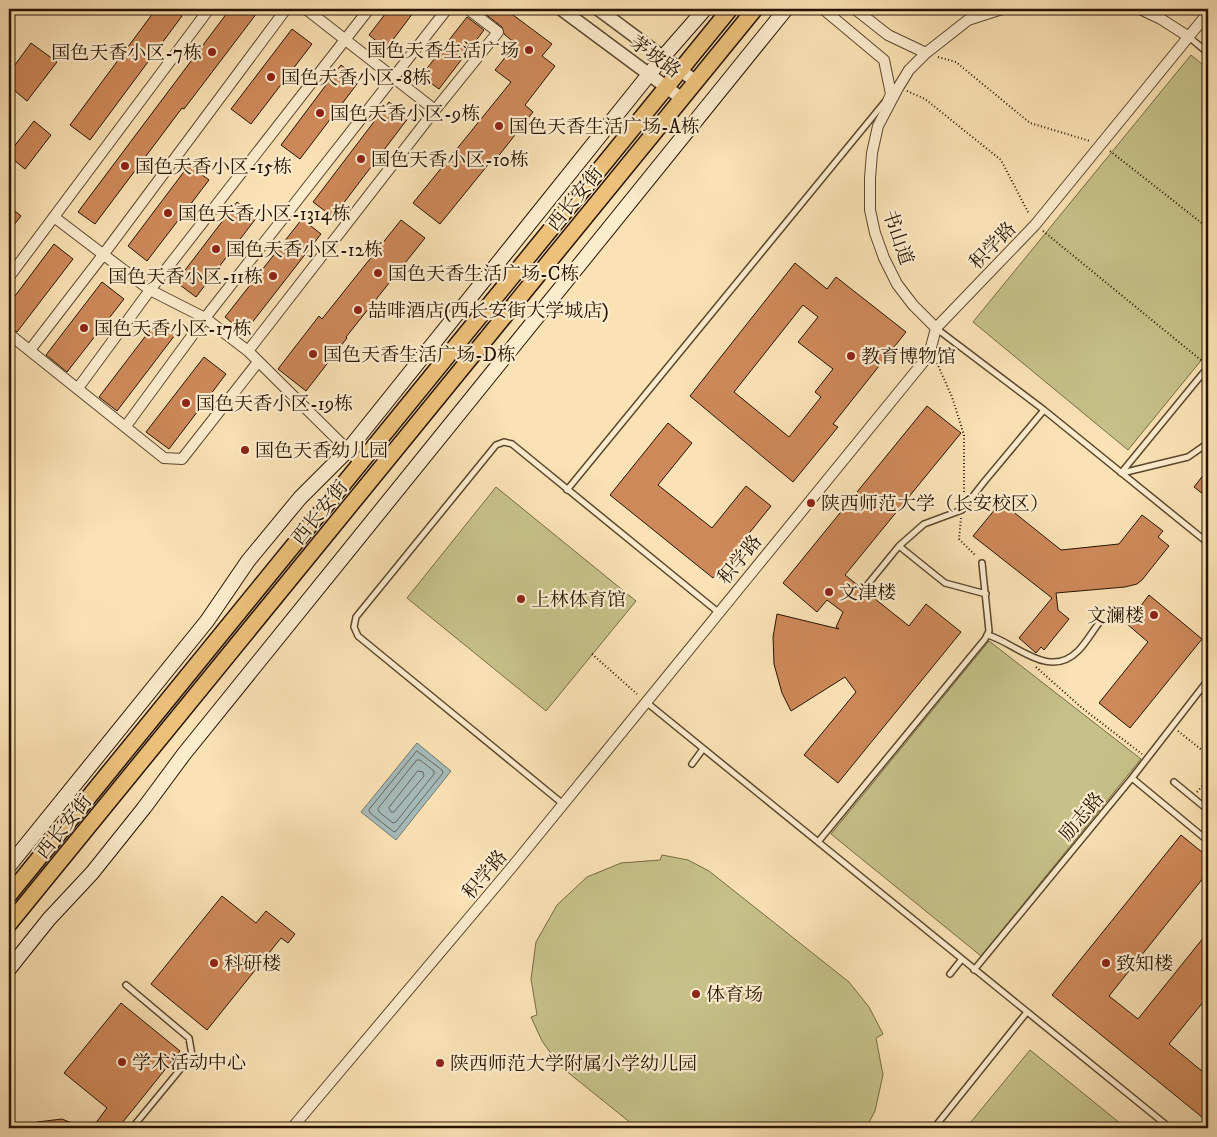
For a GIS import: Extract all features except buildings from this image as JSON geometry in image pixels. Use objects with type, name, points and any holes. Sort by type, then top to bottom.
[{"type":"main road","points":[[9,866],[208,621],[248,562],[300,498],[348,450],[663,57],[705,9]]},
{"type":"main road","name":"西长安街","points":[[9,895],[730,9]]},
{"type":"main road","name":"西长安街","points":[[9,924],[755,9]]},
{"type":"main road","points":[[9,969],[49,919],[92,874],[190,746],[786,9]]},
{"type":"street","points":[[9,277],[209,9]]},
{"type":"street","points":[[30,350],[286,9]]},
{"type":"street","points":[[306,9],[435,110]]},
{"type":"street","points":[[78,388],[150,290],[369,9]]},
{"type":"street","points":[[126,426],[205,318],[447,9]]},
{"type":"street","points":[[248,351],[498,32],[468,9]]},
{"type":"street","name":"茅坡路","points":[[561,9],[681,98]]},
{"type":"street","name":"茅坡路","points":[[598,9],[695,81]]},
{"type":"street","points":[[823,9],[884,60],[894,91]]},
{"type":"street","points":[[856,9],[888,35],[926,53]]},
{"type":"street","name":"书山道","points":[[936,328],[913,305],[897,284],[884,258],[875,233],[870,210],[872,153],[878,126],[894,91],[909,70],[926,53],[968,20],[1002,9]]},
{"type":"street","points":[[1140,9],[1161,19],[1189,37]]},
{"type":"street","name":"积学路","points":[[292,1128],[493,890],[928,355],[936,328],[1035,225],[1208,12]]},
{"type":"street","points":[[614,48],[627,30]]},
{"type":"street","points":[[54,217],[150,290],[205,318],[248,351],[361,463]]},
{"type":"street","points":[[9,334],[164,458],[182,459],[258,362]]},
{"type":"lane","points":[[1189,37],[1208,53]]},
{"type":"lane","points":[[567,490],[894,91]]},
{"type":"lane","points":[[936,328],[1044,410],[1208,543]]},
{"type":"lane","points":[[1121,473],[1208,367]]},
{"type":"lane","points":[[868,584],[899,546],[924,524],[962,510],[1044,410]]},
{"type":"lane","points":[[563,804],[358,636],[354,627],[356,617],[496,445],[504,442],[512,444],[718,612]]},
{"type":"lane","points":[[1121,473],[1188,457],[1208,443]]},
{"type":"lane","points":[[899,546],[945,583],[986,594]]},
{"type":"lane","points":[[818,842],[988,634],[982,563]]},
{"type":"lane","points":[[988,634],[1001,639],[1041,662],[1065,660],[1078,651],[1099,623]]},
{"type":"lane","name":"励志路","points":[[974,970],[1132,778],[1208,680]]},
{"type":"lane","points":[[646,702],[1170,1128]]},
{"type":"lane","points":[[692,764],[703,749]]},
{"type":"lane","points":[[1132,778],[1208,841]]},
{"type":"lane","points":[[1174,782],[1208,810]]},
{"type":"lane","points":[[950,974],[962,959]]},
{"type":"lane","points":[[126,985],[189,1038],[192,1055],[132,1128]]},
{"type":"lane","points":[[934,1128],[1028,1012]]},
{"type":"path","points":[[926,53],[956,62],[1030,124],[1100,143],[1208,228]]},
{"type":"path","points":[[894,91],[925,99],[1001,160],[1035,225],[1208,367]]},
{"type":"path","points":[[928,355],[939,365],[964,435],[964,486],[959,539],[982,563]]},
{"type":"path","points":[[592,654],[646,702]]},
{"type":"path","points":[[1036,659],[1036,668],[1082,708],[1148,758]]},
{"type":"path","points":[[1186,737],[1203,751]]},
{"type":"shaded area","points":[[1191,55],[1208,69],[1208,352],[1128,450],[973,322]]},
{"type":"shaded area","name":"上林体育馆","points":[[496,487],[636,601],[546,711],[407,598]]},
{"type":"shaded area","points":[[989,641],[1141,759],[981,956],[831,834]]},
{"type":"shaded area","name":"体育场","points":[[662,855],[688,860],[709,871],[849,982],[869,1007],[883,1034],[876,1038],[883,1075],[875,1111],[866,1128],[637,1128],[560,1066],[542,1041],[531,1017],[537,1015],[531,979],[536,942],[557,905],[587,877],[621,863],[660,860]]},
{"type":"shaded area","points":[[1030,1050],[1126,1128],[966,1128]]},
{"type":"water","points":[[417,743],[451,771],[396,840],[361,812]]},
{"type":"place","name":"国色天香生活广场","points":[[529,50]]},
{"type":"place","name":"国色天香小区-7栋","points":[[212,52]]},
{"type":"place","name":"国色天香小区-8栋","points":[[271,77]]},
{"type":"place","name":"国色天香小区-9栋","points":[[320,113]]},
{"type":"place","name":"国色天香生活广场-A栋","points":[[499,126]]},
{"type":"place","name":"国色天香小区-10栋","points":[[361,159]]},
{"type":"place","name":"国色天香小区-15栋","points":[[125,166]]},
{"type":"place","name":"国色天香小区-1314栋","points":[[168,213]]},
{"type":"place","name":"国色天香小区-12栋","points":[[216,249]]},
{"type":"place","name":"国色天香生活广场-C栋","points":[[378,273]]},
{"type":"place","name":"国色天香小区-11栋","points":[[273,276]]},
{"type":"place","name":"喆啡酒店(西长安街大学城店)","points":[[358,310]]},
{"type":"place","name":"国色天香小区-17栋","points":[[84,328]]},
{"type":"place","name":"国色天香生活广场-D栋","points":[[313,354]]},
{"type":"place","name":"教育博物馆","points":[[851,356]]},
{"type":"place","name":"国色天香小区-19栋","points":[[186,403]]},
{"type":"place","name":"国色天香幼儿园","points":[[245,450]]},
{"type":"place","name":"陕西师范大学（长安校区）","points":[[811,503]]},
{"type":"place","name":"文津楼","points":[[829,592]]},
{"type":"place","name":"上林体育馆","points":[[521,599]]},
{"type":"place","name":"文澜楼","points":[[1154,615]]},
{"type":"place","name":"科研楼","points":[[214,963]]},
{"type":"place","name":"致知楼","points":[[1106,963]]},
{"type":"place","name":"体育场","points":[[696,994]]},
{"type":"place","name":"学术活动中心","points":[[122,1062]]},
{"type":"place","name":"陕西师范大学附属小学幼儿园","points":[[440,1063]]}]
